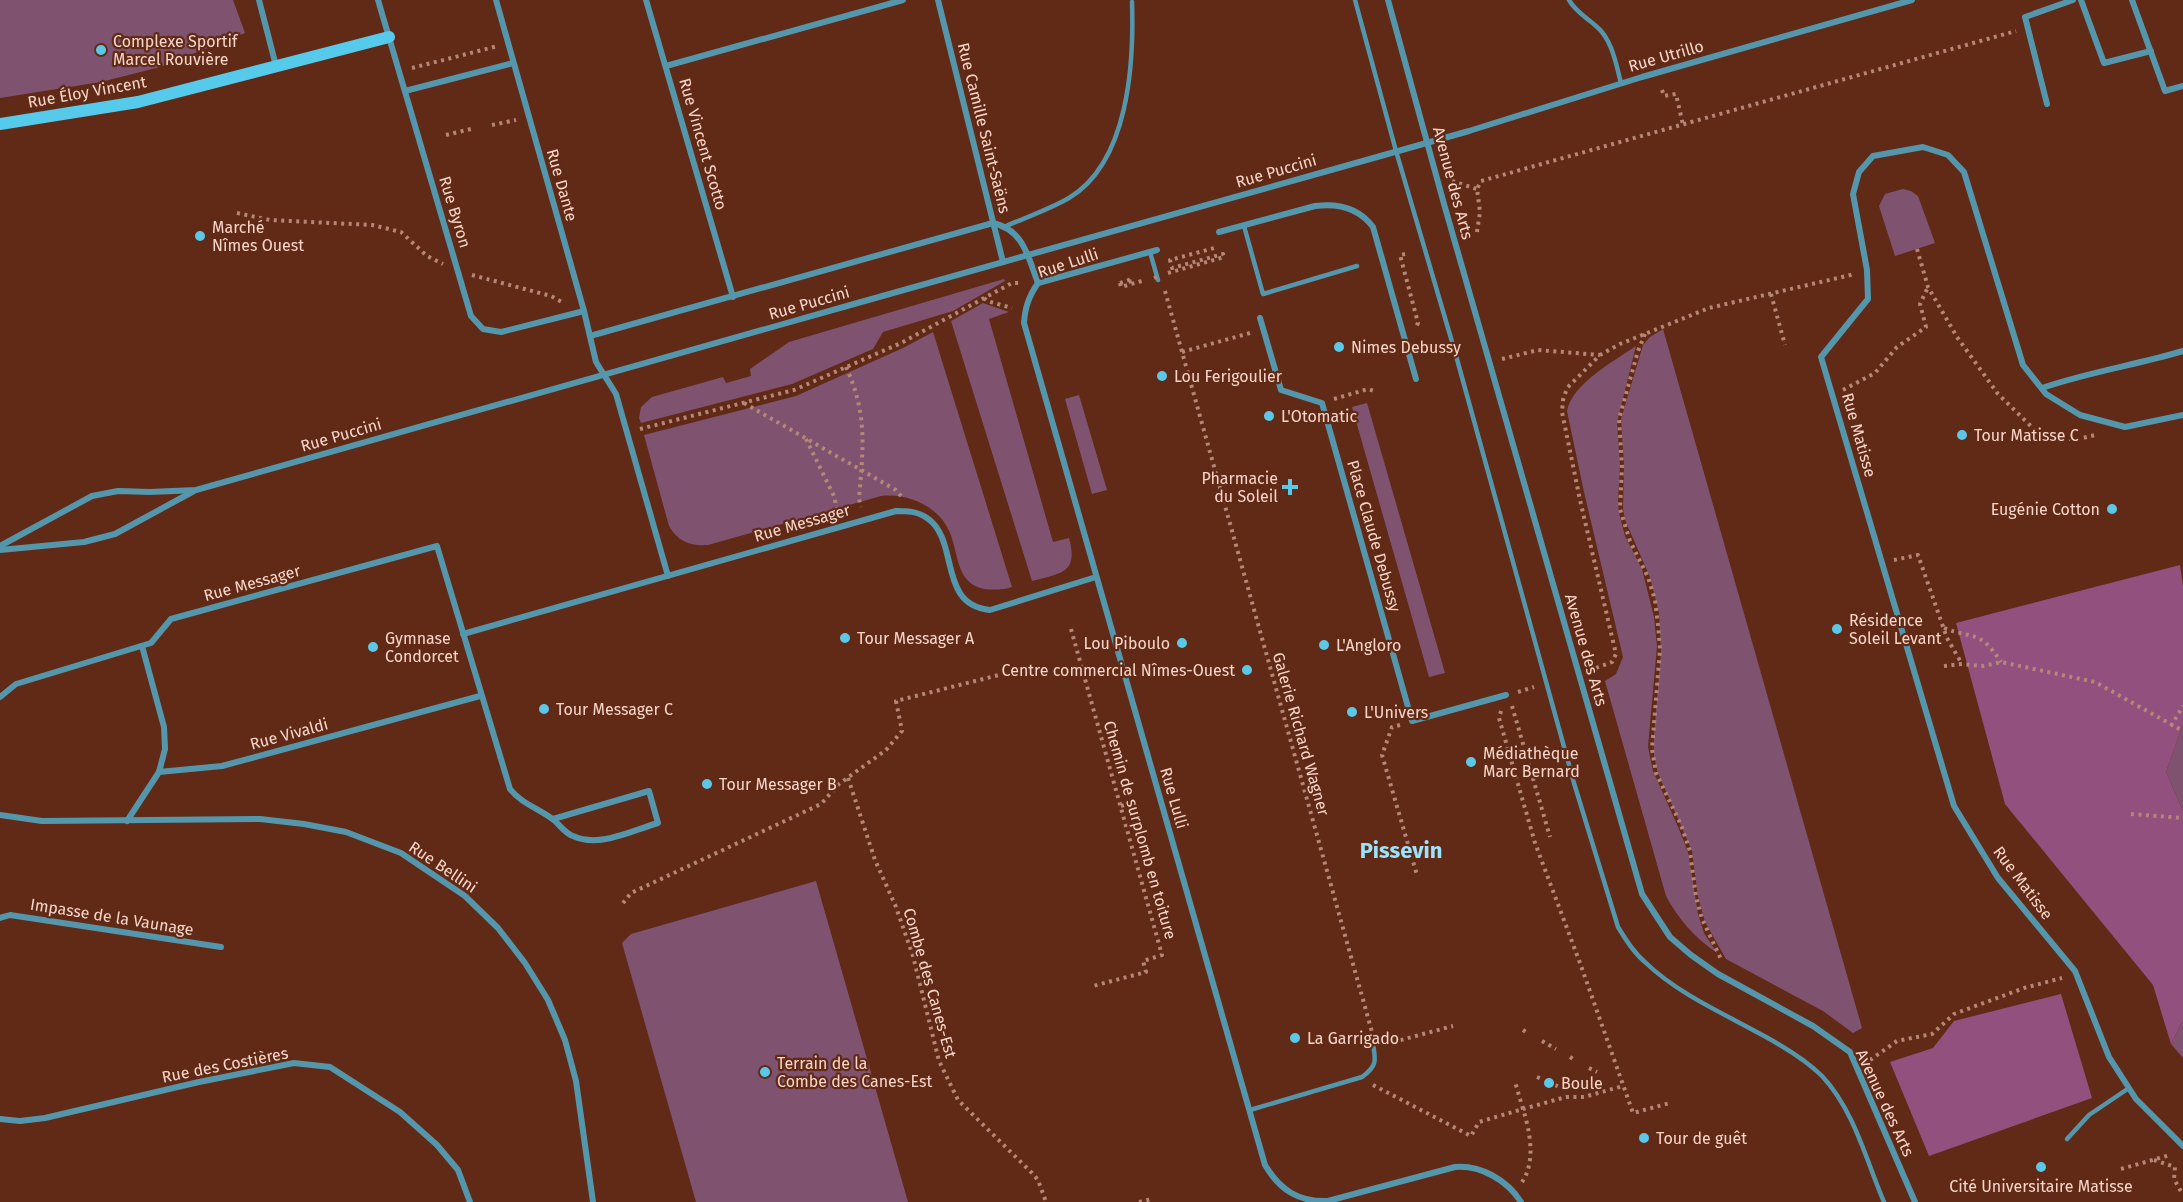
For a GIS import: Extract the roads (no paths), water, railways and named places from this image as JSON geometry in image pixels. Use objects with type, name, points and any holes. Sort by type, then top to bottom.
[{"type":"street","points":[[259,0],[276,66]]},
{"type":"street","name":"Rue Byron","points":[[378,0],[471,316],[483,329],[501,332],[584,311]]},
{"type":"street","name":"Rue Dante","points":[[496,0],[584,311],[596,362],[616,394],[668,576]]},
{"type":"street","name":"Rue Vincent Scotto","points":[[645,0],[733,297]]},
{"type":"street","points":[[666,66],[903,0]]},
{"type":"street","name":"Rue Camille Saint-Saëns","points":[[938,0],[1003,262]]},
{"type":"street","name":"Avenue des Arts","points":[[1388,0],[1642,894],[1670,937],[1690,955],[1718,974],[1813,1026],[1850,1052],[1915,1202]]},
{"type":"street","name":"Rue Utrillo","points":[[1429,142],[1621,83],[1912,0]]},
{"type":"street","points":[[2047,104],[2025,16],[2073,0]]},
{"type":"street","points":[[2081,0],[2104,63],[2151,51]]},
{"type":"street","points":[[2132,0],[2165,91],[2183,86]]},
{"type":"street","name":"Rue Éloy Vincent","points":[[0,124],[138,102],[389,37]]},
{"type":"street","points":[[405,91],[513,63]]},
{"type":"street","name":"Rue Puccini","points":[[0,548],[84,542],[115,534],[196,490],[1429,142]]},
{"type":"street","name":"Rue Matisse","points":[[2183,415],[2125,428],[2080,415],[2046,394],[2023,365],[1964,172],[1948,155],[1923,147],[1873,156],[1859,172],[1853,194],[1867,270],[1868,299],[1821,357],[1954,807],[1998,878],[2075,971],[2109,1057],[2136,1099],[2183,1146]]},
{"type":"street","points":[[1219,232],[1330,204],[1344,206],[1367,219],[1373,227],[1416,379]]},
{"type":"street","points":[[590,336],[993,223],[1006,226],[1021,240],[1038,283]]},
{"type":"street","name":"Rue Lulli","points":[[1154,251],[1038,283],[1029,296],[1024,311],[1025,332],[1265,1165],[1272,1177],[1294,1195],[1311,1202],[1328,1201],[1455,1167],[1467,1166],[1488,1173],[1502,1181],[1521,1202]]},
{"type":"street","name":"Place Claude Debussy","points":[[1260,318],[1281,390],[1322,402],[1412,721],[1506,695]]},
{"type":"street","points":[[2042,388],[2183,351]]},
{"type":"street","name":"Rue Puccini","points":[[0,548],[92,496],[118,491],[196,490]]},
{"type":"street","name":"Rue Messager","points":[[463,634],[896,511],[914,512],[926,517],[938,528],[956,588],[977,609],[990,610],[1096,577]]},
{"type":"street","name":"Rue Messager","points":[[0,697],[16,684],[151,643],[171,619],[438,546],[480,696],[510,789],[517,798],[553,819],[570,835],[588,841],[599,841],[658,823],[649,791],[553,819]]},
{"type":"street","points":[[127,821],[159,772],[165,749],[164,727],[142,646]]},
{"type":"street","name":"Rue Vivaldi","points":[[159,772],[222,766],[480,696]]},
{"type":"street","name":"Rue Bellini","points":[[0,815],[42,821],[261,819],[346,832],[401,853],[465,896],[498,928],[525,963],[548,1000],[565,1040],[576,1081],[593,1202]]},
{"type":"street","name":"Impasse de la Vaunage","points":[[0,918],[10,915],[221,947]]},
{"type":"street","name":"Rue des Costières","points":[[0,1119],[20,1121],[45,1118],[199,1082],[294,1063],[330,1067],[400,1112],[437,1145],[458,1170],[470,1202]]},
{"type":"lane","points":[[1355,0],[1574,783],[1618,927],[1645,963],[1664,978],[1789,1050],[1821,1075],[1837,1094],[1849,1116],[1884,1202]]},
{"type":"lane","points":[[1569,0],[1575,10],[1598,27],[1612,51],[1621,83]]},
{"type":"lane","points":[[1006,226],[1070,197],[1089,182],[1101,166],[1115,138],[1128,80],[1133,45],[1132,2]]},
{"type":"lane","points":[[1244,226],[1263,294],[1357,266]]},
{"type":"lane","points":[[1154,251],[1158,277]]},
{"type":"lane","points":[[1250,1110],[1362,1077],[1372,1070],[1375,1045]]},
{"type":"lane","points":[[2067,1139],[2089,1115],[2129,1088]]},
{"type":"place","name":"Complexe Sportif Marcel Rouvière","points":[[101,50]]},
{"type":"place","name":"Marché Nîmes Ouest","points":[[200,236]]},
{"type":"place","name":"Nimes Debussy","points":[[1339,347]]},
{"type":"place","name":"Lou Ferigoulier","points":[[1162,376]]},
{"type":"place","name":"L'Otomatic","points":[[1269,416]]},
{"type":"place","name":"Tour Matisse C","points":[[1962,435]]},
{"type":"place","name":"Pharmacie du Soleil","points":[[1290,487]]},
{"type":"place","name":"Eugénie Cotton","points":[[2112,509]]},
{"type":"place","name":"Résidence Soleil Levant","points":[[1837,629]]},
{"type":"place","name":"Tour Messager A","points":[[845,638]]},
{"type":"place","name":"Lou Piboulo","points":[[1182,643]]},
{"type":"place","name":"L'Angloro","points":[[1324,645]]},
{"type":"place","name":"Gymnase Condorcet","points":[[373,647]]},
{"type":"place","name":"Centre commercial Nîmes-Ouest","points":[[1247,670]]},
{"type":"place","name":"Tour Messager C","points":[[544,709]]},
{"type":"place","name":"L'Univers","points":[[1352,712]]},
{"type":"place","name":"Médiathèque Marc Bernard","points":[[1471,762]]},
{"type":"place","name":"Tour Messager B","points":[[707,784]]},
{"type":"place","name":"La Garrigado","points":[[1295,1038]]},
{"type":"place","name":"Terrain de la Combe des Canes-Est","points":[[765,1072]]},
{"type":"place","name":"Boule","points":[[1549,1083]]},
{"type":"place","name":"Tour de guêt","points":[[1644,1138]]},
{"type":"place","name":"Cité Universitaire Matisse","points":[[2041,1167]]},
{"type":"district","name":"Pissevin","points":[[1401,850]]}]
